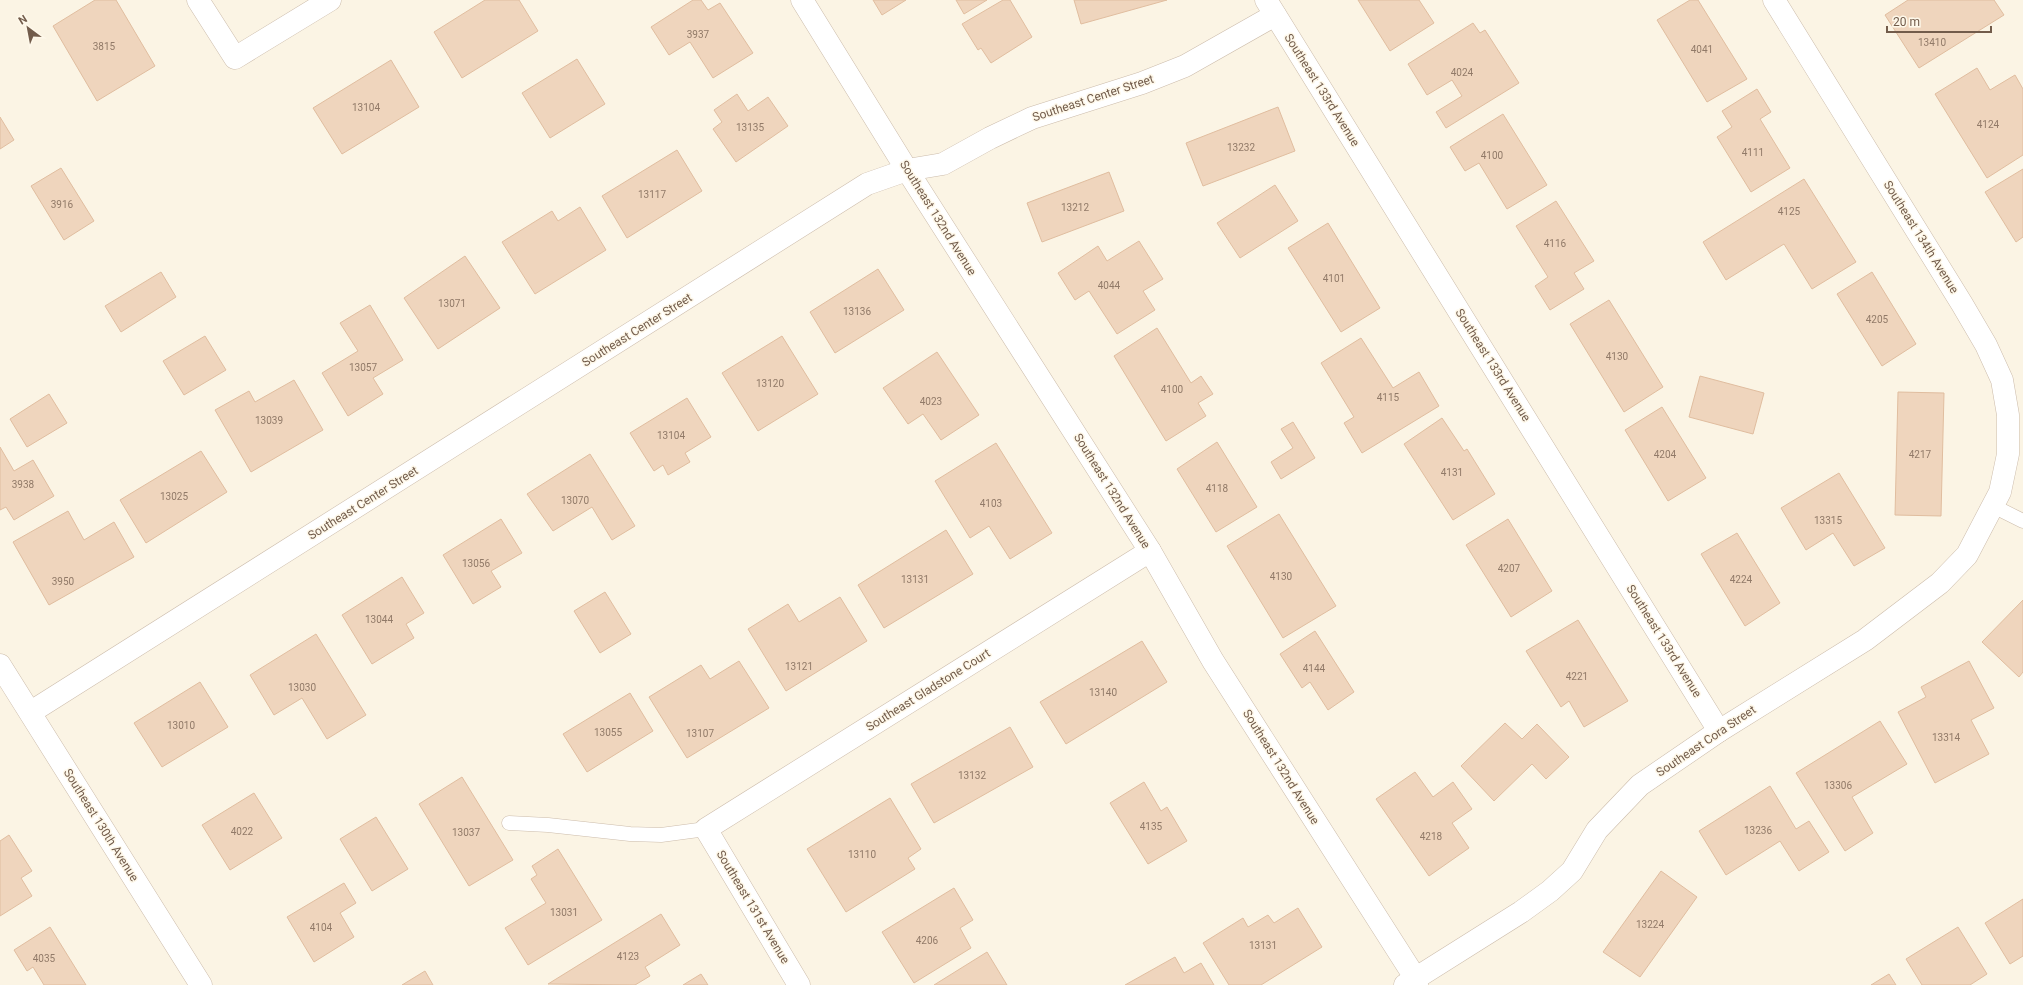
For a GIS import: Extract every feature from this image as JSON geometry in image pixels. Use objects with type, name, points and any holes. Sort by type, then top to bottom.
[{"type":"street","points":[[198,0],[235,58],[330,0]]},
{"type":"street","name":"Southeast 132nd Avenue","points":[[802,0],[907,170],[1150,551],[1213,661],[1413,983]]},
{"type":"street","name":"Southeast 134th Avenue","points":[[1774,0],[1962,304],[1986,345],[2002,380],[2008,415],[2008,454],[1996,499]]},
{"type":"street","name":"Southeast Center Street","points":[[30,712],[867,184],[907,170],[944,164],[990,138],[1032,118],[1142,83],[1185,66],[1270,7]]},
{"type":"street","name":"Southeast 133rd Avenue","points":[[1270,7],[1719,731]]},
{"type":"street","name":"Southeast Cora Street","points":[[1413,983],[1521,912],[1550,891],[1572,871],[1597,830],[1624,800],[1640,785],[1719,731],[1865,640],[1940,583],[1967,555],[1996,499]]},
{"type":"street","name":"Southeast Gladstone Court","points":[[706,829],[1150,551]]},
{"type":"street","name":"Southeast 130th Avenue","points":[[0,665],[201,985]]},
{"type":"street","name":"Southeast 131st Avenue","points":[[706,829],[799,985]]},
{"type":"lane","points":[[1996,499],[2023,521]]},
{"type":"lane","points":[[509,823],[548,825],[630,834],[661,835],[706,829]]},
{"type":"building","points":[[95,0],[116,0],[155,66],[97,101],[53,26]]},
{"type":"building","points":[[485,0],[519,0],[538,31],[462,78],[434,32]]},
{"type":"building","points":[[693,0],[701,0],[708,10],[720,3],[753,53],[713,78],[690,42],[669,55],[651,27]]},
{"type":"building","points":[[873,0],[906,0],[882,15]]},
{"type":"building","points":[[956,0],[987,0],[964,14]]},
{"type":"building","points":[[1003,0],[1010,0],[1032,37],[991,63],[981,48],[978,50],[962,24]]},
{"type":"building","points":[[1074,0],[1167,0],[1081,24]]},
{"type":"building","points":[[1358,0],[1419,0],[1434,23],[1390,51]]},
{"type":"building","points":[[1690,0],[1698,0],[1747,79],[1707,102],[1657,20]]},
{"type":"building","points":[[1908,0],[1994,0],[2004,15],[1919,68],[1885,15]]},
{"type":"building","points":[[1473,23],[1480,33],[1485,30],[1519,83],[1446,128],[1436,112],[1462,96],[1452,80],[1427,95],[1408,64]]},
{"type":"building","points":[[577,59],[605,104],[550,138],[522,93]]},
{"type":"building","points":[[391,60],[419,107],[342,154],[313,108]]},
{"type":"building","points":[[1977,68],[1990,90],[2015,75],[2023,89],[2023,155],[1987,178],[1935,94]]},
{"type":"building","points":[[1757,89],[1771,112],[1760,119],[1790,168],[1751,192],[1717,137],[1732,127],[1722,111]]},
{"type":"building","points":[[737,94],[748,111],[768,97],[788,126],[736,162],[713,129],[722,122],[714,110]]},
{"type":"building","points":[[1278,107],[1295,151],[1203,186],[1186,143]]},
{"type":"building","points":[[1503,114],[1547,185],[1507,209],[1479,163],[1465,171],[1450,147]]},
{"type":"building","points":[[0,117],[14,140],[0,149]]},
{"type":"building","points":[[677,150],[702,191],[627,238],[602,196]]},
{"type":"building","points":[[61,168],[94,221],[64,240],[31,186]]},
{"type":"building","points":[[2023,169],[2023,237],[2016,242],[1985,192]]},
{"type":"building","points":[[1109,172],[1124,211],[1042,242],[1027,203]]},
{"type":"building","points":[[1804,179],[1856,262],[1812,289],[1784,244],[1726,280],[1703,242]]},
{"type":"building","points":[[1275,185],[1298,221],[1240,258],[1217,223]]},
{"type":"building","points":[[1556,201],[1594,261],[1574,273],[1584,289],[1550,310],[1535,286],[1548,277],[1516,226]]},
{"type":"building","points":[[580,207],[606,250],[535,294],[502,242],[552,211],[558,221]]},
{"type":"building","points":[[1328,223],[1380,308],[1341,332],[1288,248]]},
{"type":"building","points":[[1139,241],[1163,279],[1143,291],[1155,310],[1117,334],[1089,291],[1075,300],[1058,273],[1098,246],[1107,261]]},
{"type":"building","points":[[465,256],[500,308],[438,349],[404,298]]},
{"type":"building","points":[[878,269],[904,310],[835,353],[810,312]]},
{"type":"building","points":[[161,272],[176,297],[121,332],[105,306]]},
{"type":"building","points":[[1872,272],[1916,344],[1882,366],[1837,294]]},
{"type":"building","points":[[1609,300],[1663,387],[1624,412],[1570,324]]},
{"type":"building","points":[[370,305],[403,360],[373,378],[383,394],[348,416],[322,373],[358,351],[340,323]]},
{"type":"building","points":[[1157,328],[1191,383],[1201,376],[1213,394],[1198,403],[1206,416],[1166,441],[1114,356]]},
{"type":"building","points":[[205,336],[226,370],[184,395],[163,361]]},
{"type":"building","points":[[782,336],[818,394],[758,431],[722,373]]},
{"type":"building","points":[[1361,338],[1393,388],[1419,372],[1439,406],[1362,453],[1344,423],[1354,417],[1321,363]]},
{"type":"building","points":[[937,352],[979,415],[941,440],[923,414],[908,424],[883,388]]},
{"type":"building","points":[[1700,376],[1764,393],[1753,434],[1689,417]]},
{"type":"building","points":[[294,380],[323,430],[251,472],[215,410],[249,391],[255,402]]},
{"type":"building","points":[[1898,392],[1944,393],[1941,516],[1895,515]]},
{"type":"building","points":[[49,394],[67,423],[27,447],[10,419]]},
{"type":"building","points":[[687,398],[711,437],[685,453],[690,462],[668,475],[663,465],[654,471],[630,433]]},
{"type":"building","points":[[1662,407],[1706,478],[1668,501],[1625,430]]},
{"type":"building","points":[[1442,418],[1464,451],[1467,449],[1495,494],[1453,520],[1404,444]]},
{"type":"building","points":[[1293,422],[1315,458],[1281,479],[1271,462],[1293,448],[1281,429]]},
{"type":"building","points":[[1217,442],[1257,507],[1216,532],[1177,469]]},
{"type":"building","points":[[996,443],[1052,533],[1010,559],[989,526],[970,538],[935,481]]},
{"type":"building","points":[[0,447],[14,471],[33,460],[54,496],[14,520],[6,507],[0,510]]},
{"type":"building","points":[[201,451],[227,492],[146,543],[120,500]]},
{"type":"building","points":[[590,454],[635,526],[612,540],[592,507],[553,531],[527,494]]},
{"type":"building","points":[[1839,473],[1885,548],[1854,566],[1833,533],[1806,550],[1781,508]]},
{"type":"building","points":[[68,511],[84,540],[114,522],[134,557],[49,605],[13,542]]},
{"type":"building","points":[[1279,514],[1336,606],[1283,638],[1227,546]]},
{"type":"building","points":[[501,519],[522,553],[491,571],[501,587],[473,604],[443,555]]},
{"type":"building","points":[[1508,519],[1552,591],[1511,617],[1466,545]]},
{"type":"building","points":[[946,530],[973,574],[884,628],[858,585]]},
{"type":"building","points":[[1737,533],[1780,603],[1745,626],[1701,554]]},
{"type":"building","points":[[402,577],[424,613],[406,624],[414,638],[372,664],[342,615]]},
{"type":"building","points":[[605,592],[631,634],[600,653],[574,611]]},
{"type":"building","points":[[840,597],[867,641],[786,691],[748,629],[788,604],[799,622]]},
{"type":"building","points":[[2023,600],[2023,672],[2019,677],[1982,642]]},
{"type":"building","points":[[1578,620],[1628,701],[1584,727],[1569,701],[1561,707],[1526,651]]},
{"type":"building","points":[[1315,631],[1354,692],[1328,710],[1310,682],[1302,688],[1280,654]]},
{"type":"building","points":[[316,634],[366,715],[327,739],[302,698],[274,715],[250,675]]},
{"type":"building","points":[[1142,641],[1167,682],[1066,744],[1040,702]]},
{"type":"building","points":[[739,661],[769,708],[687,758],[649,697],[701,665],[710,679]]},
{"type":"building","points":[[1969,661],[1994,708],[1971,720],[1989,754],[1935,783],[1898,712],[1926,697],[1921,687]]},
{"type":"building","points":[[200,682],[228,727],[162,767],[134,723]]},
{"type":"building","points":[[630,693],[653,731],[587,772],[563,734]]},
{"type":"building","points":[[1880,721],[1907,764],[1852,797],[1873,833],[1845,851],[1796,773]]},
{"type":"building","points":[[1505,723],[1522,739],[1537,724],[1569,757],[1546,779],[1532,764],[1494,801],[1461,766]]},
{"type":"building","points":[[1010,727],[1033,767],[934,823],[911,784]]},
{"type":"building","points":[[1415,772],[1433,797],[1453,782],[1472,809],[1452,823],[1469,848],[1429,876],[1376,799]]},
{"type":"building","points":[[462,777],[513,860],[469,886],[419,804]]},
{"type":"building","points":[[1144,782],[1161,811],[1167,807],[1187,841],[1148,864],[1110,803]]},
{"type":"building","points":[[1770,786],[1796,829],[1809,821],[1829,852],[1799,871],[1780,841],[1726,875],[1699,831]]},
{"type":"building","points":[[254,793],[282,838],[230,870],[202,825]]},
{"type":"building","points":[[890,798],[921,849],[908,858],[915,869],[846,912],[807,849]]},
{"type":"building","points":[[376,817],[408,869],[372,891],[340,839]]},
{"type":"building","points":[[9,835],[32,871],[21,878],[32,896],[0,916],[0,841]]},
{"type":"building","points":[[558,849],[602,920],[528,965],[505,928],[546,903],[531,879],[537,875],[532,866]]},
{"type":"building","points":[[1661,871],[1697,897],[1640,977],[1603,952]]},
{"type":"building","points":[[344,883],[356,903],[340,913],[354,937],[314,962],[287,917]]},
{"type":"building","points":[[954,888],[973,920],[960,928],[971,948],[914,983],[882,932]]},
{"type":"building","points":[[2023,899],[2023,956],[2010,964],[1985,923]]},
{"type":"building","points":[[1298,908],[1322,947],[1261,985],[1229,985],[1203,943],[1243,918],[1248,927],[1268,915],[1274,923]]},
{"type":"building","points":[[661,914],[680,945],[645,967],[650,976],[635,985],[548,984]]},
{"type":"building","points":[[50,927],[86,985],[44,985],[33,967],[27,971],[14,950]]},
{"type":"building","points":[[1958,927],[1987,974],[1970,985],[1922,985],[1906,959]]},
{"type":"building","points":[[987,952],[1007,985],[934,985]]},
{"type":"building","points":[[1175,957],[1184,973],[1201,963],[1214,985],[1125,985]]},
{"type":"building","points":[[425,971],[433,985],[402,985]]},
{"type":"building","points":[[701,974],[708,985],[683,985]]},
{"type":"building","points":[[1889,974],[1896,985],[1871,985]]}]
